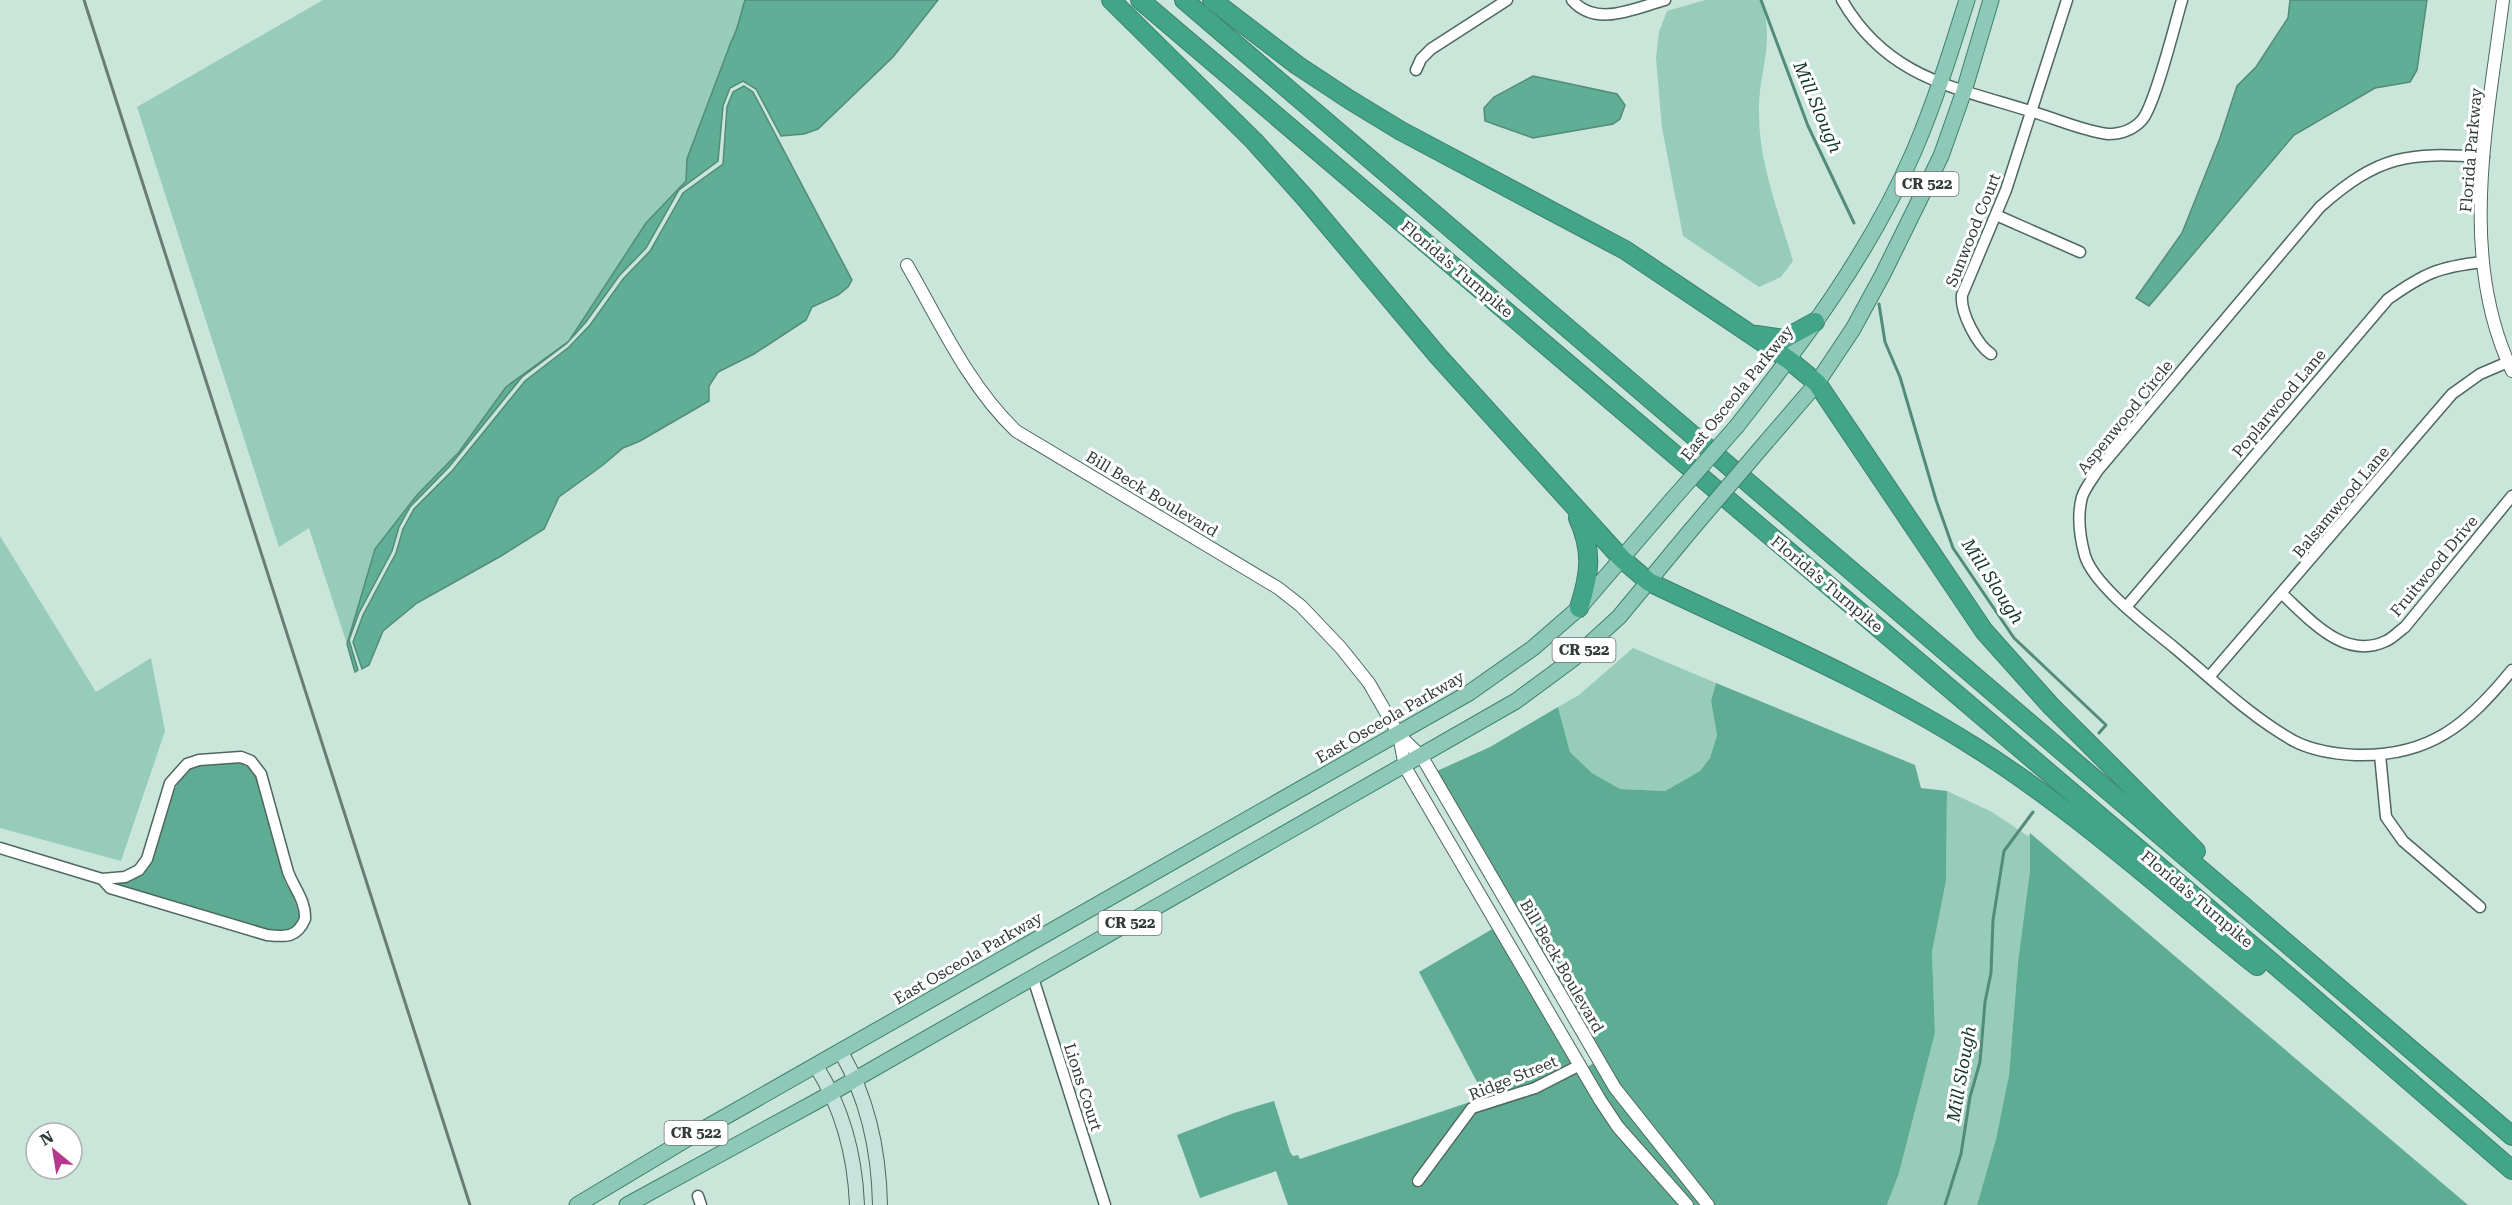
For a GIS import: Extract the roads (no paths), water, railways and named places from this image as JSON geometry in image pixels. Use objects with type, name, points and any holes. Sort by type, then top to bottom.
[{"type":"highway","points":[[1111,0],[1262,149],[1438,356],[1622,559],[1649,582],[1866,684],[1974,746],[2022,778],[2476,1139]]},
{"type":"highway","name":"Florida's Turnpike","points":[[1140,0],[2302,988],[2512,1170]]},
{"type":"highway","name":"Florida's Turnpike","points":[[1184,0],[2512,1136]]},
{"type":"highway","points":[[1212,0],[1297,65],[1350,100],[1401,131],[1625,250],[1789,360],[1817,383],[1944,576],[1984,631],[2044,698],[2219,874],[2263,922]]},
{"type":"highway","points":[[1751,335],[1784,339],[1815,322]]},
{"type":"highway","points":[[1571,502],[1584,532],[1589,556],[1586,585],[1579,608]]},
{"type":"main road","name":"East Osceola Parkway","points":[[577,1205],[702,1130],[1023,946],[1399,735],[1533,648],[1579,608],[1622,559],[1737,426],[1789,360],[1815,322],[1882,215],[1914,152],[1940,84],[1967,0]]},
{"type":"main road","name":"CR 522","points":[[627,1205],[833,1092],[1487,719],[1547,680],[1600,635],[1649,582],[1817,383],[1853,328],[1883,274],[1941,156],[1964,91],[1991,0]]},
{"type":"main road","points":[[841,1052],[856,1079],[874,1141],[880,1173],[880,1205]]},
{"type":"main road","points":[[816,1066],[833,1092],[845,1127],[854,1168],[857,1205]]},
{"type":"street","points":[[1416,70],[1421,59],[1431,49],[1507,0]]},
{"type":"street","points":[[1572,0],[1583,10],[1602,15],[1665,0]]},
{"type":"street","points":[[1842,0],[1854,20],[1872,42],[1904,66],[1940,84],[2102,133],[2121,132],[2134,127],[2148,111],[2182,0]]},
{"type":"street","name":"Sunwood Court","points":[[1991,354],[1976,338],[1962,299],[1996,215],[2067,0]]},
{"type":"street","name":"Florida Parkway","points":[[2503,0],[2484,157],[2481,201],[2483,262],[2493,315],[2510,367]]},
{"type":"street","name":"Aspenwood Circle","points":[[2484,157],[2439,153],[2403,158],[2377,166],[2348,183],[2320,207],[2098,470],[2082,496],[2079,524],[2085,558],[2102,582],[2126,607],[2264,723],[2297,743],[2334,754],[2380,755],[2415,748],[2445,734],[2474,713],[2512,670]]},
{"type":"street","points":[[1996,215],[2080,252]]},
{"type":"street","name":"Poplarwood Lane","points":[[2126,607],[2388,298],[2419,277],[2434,271],[2483,262]]},
{"type":"street","name":"Bill Beck Boulevard","points":[[907,265],[976,386],[995,411],[1016,431],[1293,599],[1323,628],[1355,665],[1399,735],[1422,757],[1615,1088],[1708,1205]]},
{"type":"street","name":"Balsamwood Lane","points":[[2210,677],[2452,394],[2481,374],[2510,367]]},
{"type":"street","name":"Fruitwood Drive","points":[[2282,594],[2334,639],[2350,645],[2369,645],[2386,641],[2405,627],[2512,496]]},
{"type":"street","name":"Bill Beck Boulevard","points":[[1399,735],[1405,766],[1580,1065],[1618,1127],[1687,1205]]},
{"type":"street","points":[[2380,755],[2386,817],[2403,841],[2480,908]]},
{"type":"street","points":[[0,848],[102,879],[125,877],[143,866],[147,859],[170,783],[181,769],[193,762],[246,759],[256,766],[261,774],[305,919],[295,934],[283,937],[267,935],[110,888],[102,879]]},
{"type":"street","name":"Lions Court","points":[[1033,978],[1105,1205]]},
{"type":"street","points":[[1580,1065],[1595,1056]]},
{"type":"street","name":"Ridge Street","points":[[1418,1181],[1472,1108],[1535,1088],[1580,1065]]},
{"type":"waterway","name":"Mill Slough","points":[[1761,0],[1808,126],[1854,223]]},
{"type":"waterway","name":"Mill Slough","points":[[1879,304],[1885,342],[1900,377],[1936,500],[1953,548],[2014,638],[2106,725],[2099,733]]},
{"type":"waterway","name":"Mill Slough","points":[[1945,1205],[1961,1154],[1970,1097],[1980,1062],[1985,1002],[1991,973],[1993,920],[2004,851],[2033,812]]},
{"type":"railway","points":[[84,0],[470,1205]]}]
